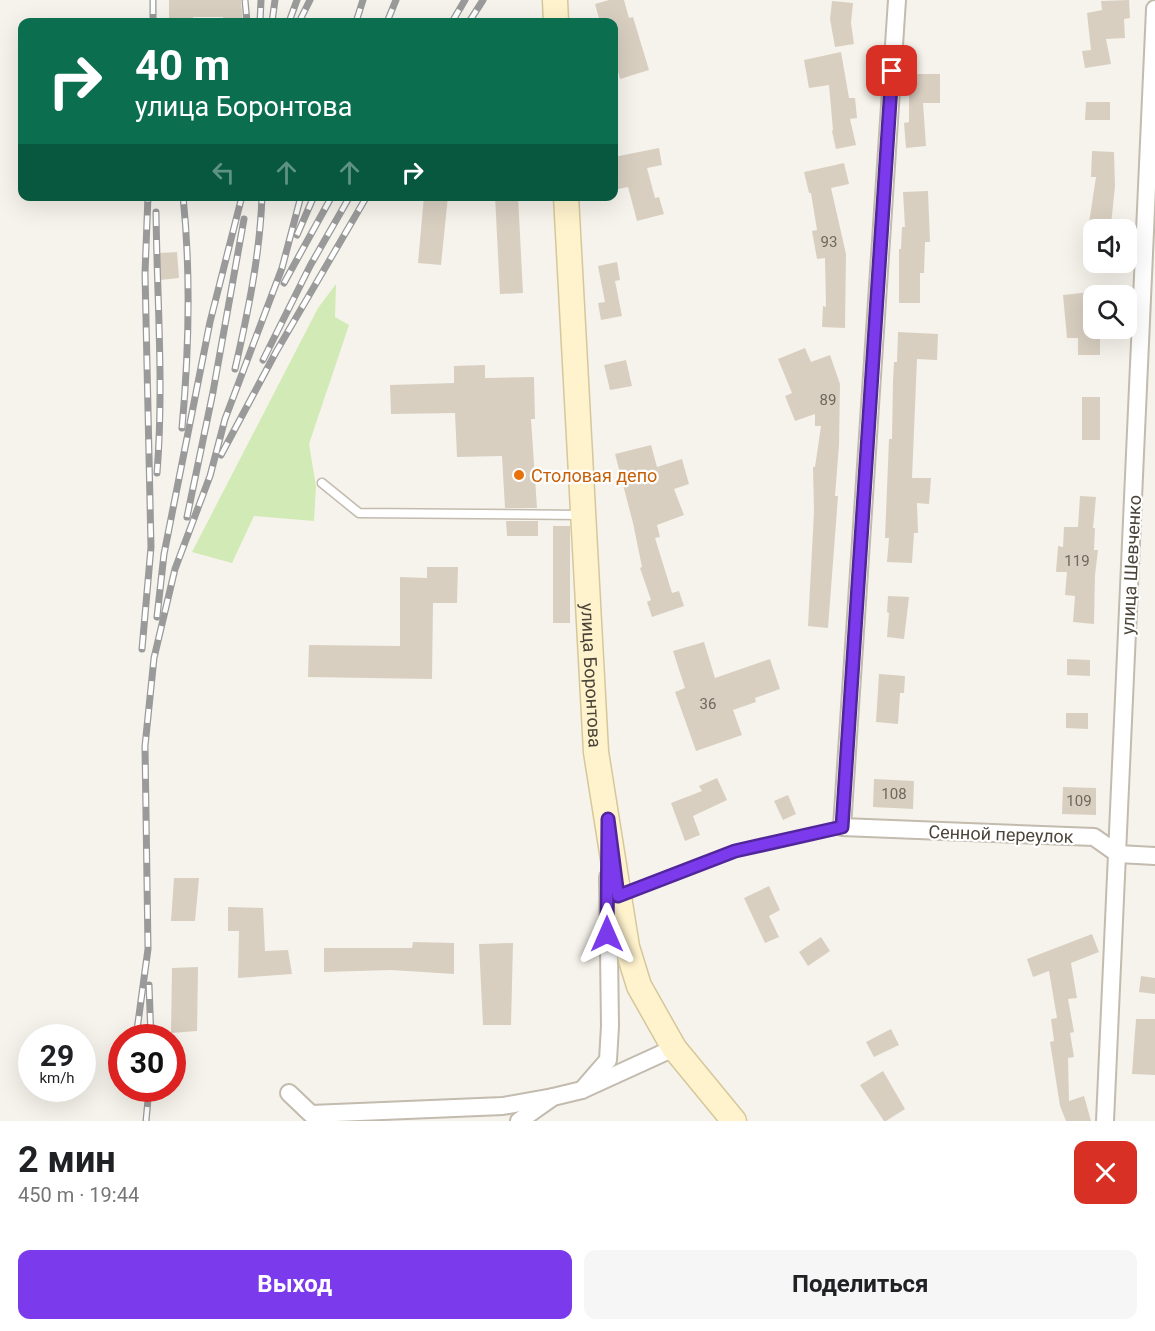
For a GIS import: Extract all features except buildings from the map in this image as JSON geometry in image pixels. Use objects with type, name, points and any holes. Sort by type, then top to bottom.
[{"type":"street","points":[[555,0],[556,18]]},
{"type":"street","points":[[842,827],[897,0]]},
{"type":"street","name":"улица Шевченко","points":[[1105,1121],[1155,9]]},
{"type":"street","name":"улица Боронтова","points":[[566,201],[596,752],[627,947],[639,986],[674,1048],[734,1121]]},
{"type":"street","points":[[582,1089],[608,1060],[610,1026],[607,934],[608,819]]},
{"type":"street","name":"Сенной переулок","points":[[842,827],[1094,837],[1118,854]]},
{"type":"street","points":[[1118,854],[1155,856]]},
{"type":"street","points":[[289,1093],[311,1114],[345,1117],[503,1106],[582,1089],[674,1048]]},
{"type":"street","points":[[519,1121],[553,1097]]},
{"type":"lane","points":[[322,483],[359,513],[583,515]]},
{"type":"lane","points":[[618,896],[735,851],[842,827]]},
{"type":"green space","points":[[336,284],[335,317],[349,325],[309,444],[316,486],[314,521],[254,516],[232,563],[192,552],[318,308]]},
{"type":"railway","points":[[153,0],[153,18]]},
{"type":"railway","points":[[245,0],[247,18]]},
{"type":"railway","points":[[260,18],[261,0]]},
{"type":"railway","points":[[273,18],[275,0]]},
{"type":"railway","points":[[290,18],[297,0]]},
{"type":"railway","points":[[301,18],[310,0]]},
{"type":"railway","points":[[357,18],[363,0]]},
{"type":"railway","points":[[389,18],[396,0]]},
{"type":"railway","points":[[454,18],[465,0]]},
{"type":"railway","points":[[472,18],[483,0]]},
{"type":"railway","points":[[142,649],[151,547],[145,273],[148,201]]},
{"type":"railway","points":[[182,428],[188,312],[183,201]]},
{"type":"railway","points":[[157,617],[164,554],[210,322],[241,201]]},
{"type":"railway","points":[[235,369],[256,262],[262,201]]},
{"type":"railway","points":[[138,1024],[148,949],[145,746],[154,658],[175,569],[210,476],[225,419],[282,268],[300,201]]},
{"type":"railway","points":[[297,235],[312,201]]},
{"type":"railway","points":[[284,283],[329,201]]},
{"type":"railway","points":[[263,360],[310,266],[347,201]]},
{"type":"railway","points":[[221,455],[276,352],[364,201]]},
{"type":"railway","points":[[156,212],[160,375],[157,473]]},
{"type":"railway","points":[[187,517],[213,392],[244,219]]},
{"type":"railway","points":[[149,985],[150,1024]]},
{"type":"railway","points":[[146,1121],[148,1102]]},
{"type":"place","name":"Столовая депо","points":[[519,475]]},
{"type":"route","points":[[607,934],[608,819],[618,896],[735,851],[842,827],[892,71]]}]
